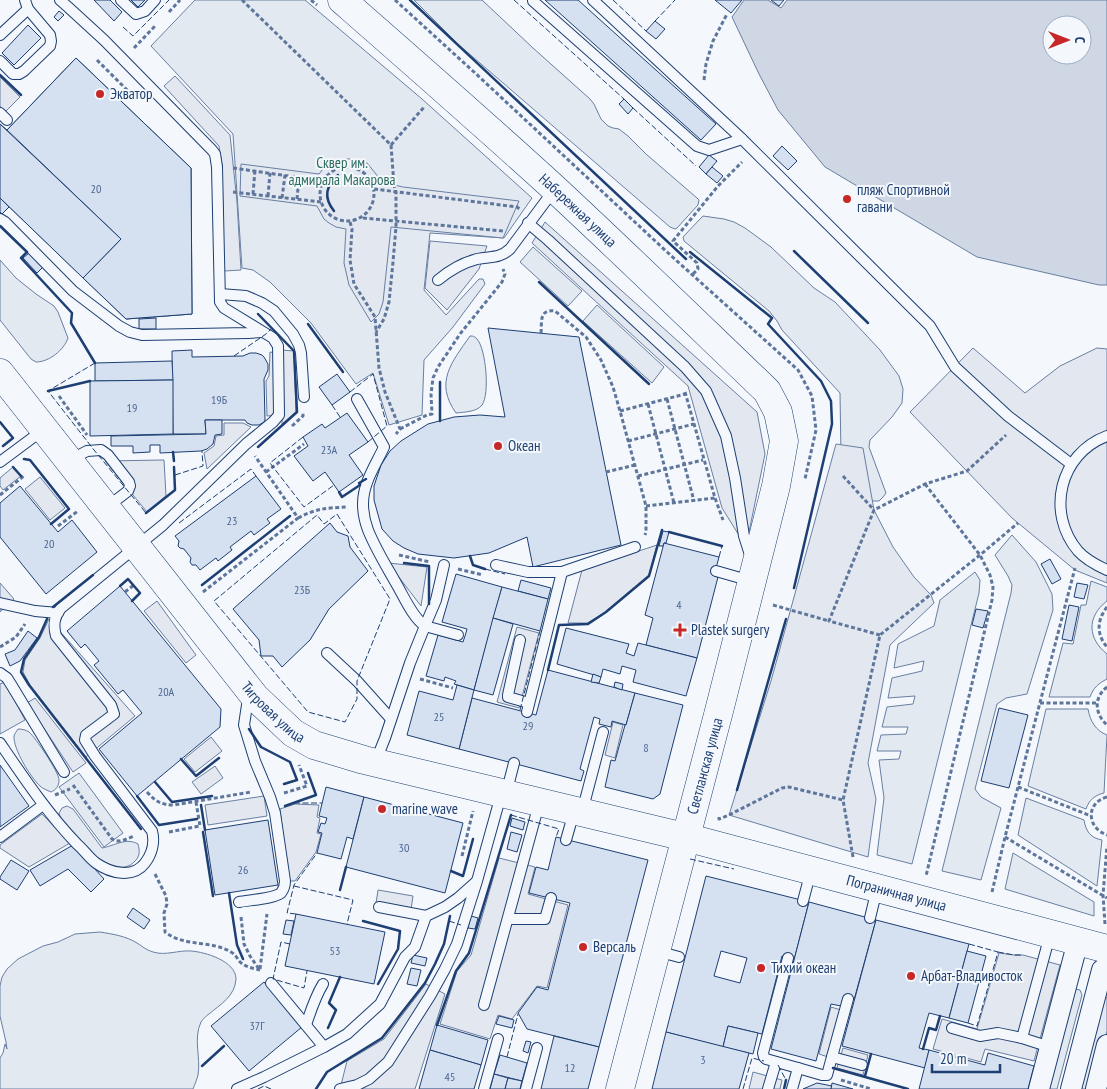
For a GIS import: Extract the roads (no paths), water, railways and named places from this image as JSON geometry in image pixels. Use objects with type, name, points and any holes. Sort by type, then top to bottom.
[{"type":"main road","name":"Набережная улица","points":[[342,0],[434,80],[554,189],[767,390],[778,412],[784,441]]},
{"type":"main road","name":"Тигровая улица","points":[[3,383],[44,429],[255,697],[293,734],[314,745],[501,799],[539,803],[685,837]]},
{"type":"main road","name":"Светланская улица","points":[[620,1089],[668,954],[685,837],[776,486],[784,441]]},
{"type":"main road","name":"Пограничная улица","points":[[685,837],[1078,941],[1104,959]]},
{"type":"street","points":[[1039,1089],[1078,941]]},
{"type":"street","points":[[1071,1089],[1104,959]]},
{"type":"street","points":[[1096,1089],[1107,1045]]},
{"type":"lane","points":[[0,743],[43,805],[96,862],[106,869],[119,873],[128,873],[139,869],[148,858],[153,846],[153,835],[148,825],[94,756],[85,740],[86,735],[114,714],[111,705],[56,636],[53,627],[61,608],[163,525],[246,444],[273,422],[279,414],[278,346],[273,338],[224,308],[220,302],[217,167],[212,150],[104,40],[60,0]]},
{"type":"lane","points":[[121,0],[136,14],[145,11],[155,0]]},
{"type":"lane","points":[[593,0],[705,103],[930,326],[955,367],[1008,416],[1071,464]]},
{"type":"lane","points":[[533,1],[697,146],[709,150],[742,139]]},
{"type":"lane","points":[[0,35],[26,5],[50,35],[51,41],[50,46],[19,74],[13,74],[0,62]]},
{"type":"lane","points":[[438,280],[453,268],[476,260],[504,254],[510,249],[554,189]]},
{"type":"lane","points":[[0,220],[5,222],[73,291],[119,326],[130,332],[142,335],[262,332]]},
{"type":"lane","points":[[528,223],[686,369],[706,391],[726,436],[753,576],[716,571]]},
{"type":"lane","points":[[220,294],[246,296],[262,304],[274,312],[293,334],[301,353],[304,397]]},
{"type":"lane","points":[[357,398],[384,447],[364,489],[363,506],[368,530],[419,621],[425,626],[458,635]]},
{"type":"lane","points":[[0,462],[44,429]]},
{"type":"lane","points":[[1107,436],[1083,450],[1071,464],[1063,481],[1060,500],[1062,519],[1068,536],[1079,552],[1094,564],[1107,570]]},
{"type":"lane","points":[[68,461],[82,453],[98,450],[101,450],[108,456],[129,482],[130,486],[128,491],[106,508]]},
{"type":"lane","points":[[496,565],[528,572],[562,572],[635,547]]},
{"type":"lane","points":[[375,763],[405,676],[436,600],[444,566]]},
{"type":"lane","points":[[520,640],[508,697],[528,708],[562,572]]},
{"type":"lane","points":[[0,603],[35,611],[58,613]]},
{"type":"lane","points":[[326,653],[357,681],[391,719]]},
{"type":"lane","points":[[0,674],[7,678],[64,772]]},
{"type":"lane","points":[[239,902],[274,896],[282,891],[285,886],[275,813],[244,726],[247,705],[255,697]]},
{"type":"lane","points":[[566,840],[578,812],[603,732]]},
{"type":"lane","points":[[340,1089],[369,1079],[388,1062],[445,969],[457,944],[501,799],[514,763]]},
{"type":"lane","points":[[484,1005],[539,803]]},
{"type":"lane","points":[[0,837],[43,805]]},
{"type":"lane","points":[[803,901],[811,871]]},
{"type":"lane","points":[[379,906],[426,916],[445,907],[477,881]]},
{"type":"lane","points":[[870,918],[878,888]]},
{"type":"lane","points":[[508,919],[545,919],[551,898]]},
{"type":"lane","points":[[237,1089],[324,1047],[346,1034],[380,1004],[405,957],[415,947],[426,916]]},
{"type":"lane","points":[[1022,1038],[1050,934]]},
{"type":"lane","points":[[788,958],[763,1053],[766,1059],[827,1075],[848,998]]},
{"type":"lane","points":[[271,982],[324,1047]]},
{"type":"lane","points":[[306,1025],[312,1005],[323,984]]},
{"type":"lane","points":[[952,1028],[980,1036],[998,1033],[1050,1047]]},
{"type":"lane","points":[[484,1089],[498,1039]]},
{"type":"lane","points":[[526,1089],[537,1048]]},
{"type":"lane","points":[[832,1057],[862,1065]]},
{"type":"lane","points":[[768,1089],[776,1062]]},
{"type":"lane","points":[[792,1089],[798,1068]]},
{"type":"place","name":"Экватор","points":[[100,94]]},
{"type":"place","name":"пляж Спортивной гавани","points":[[847,199]]},
{"type":"place","name":"Океан","points":[[498,446]]},
{"type":"place","name":"Plastek surgery","points":[[680,630]]},
{"type":"place","name":"marine wave","points":[[382,809]]},
{"type":"place","name":"Версаль","points":[[583,947]]},
{"type":"place","name":"Тихий океан","points":[[761,968]]},
{"type":"place","name":"Арбат-Владивосток","points":[[911,976]]},
{"type":"park label","name":"Сквер им. адмирала Макарова","points":[[342,172]]}]
